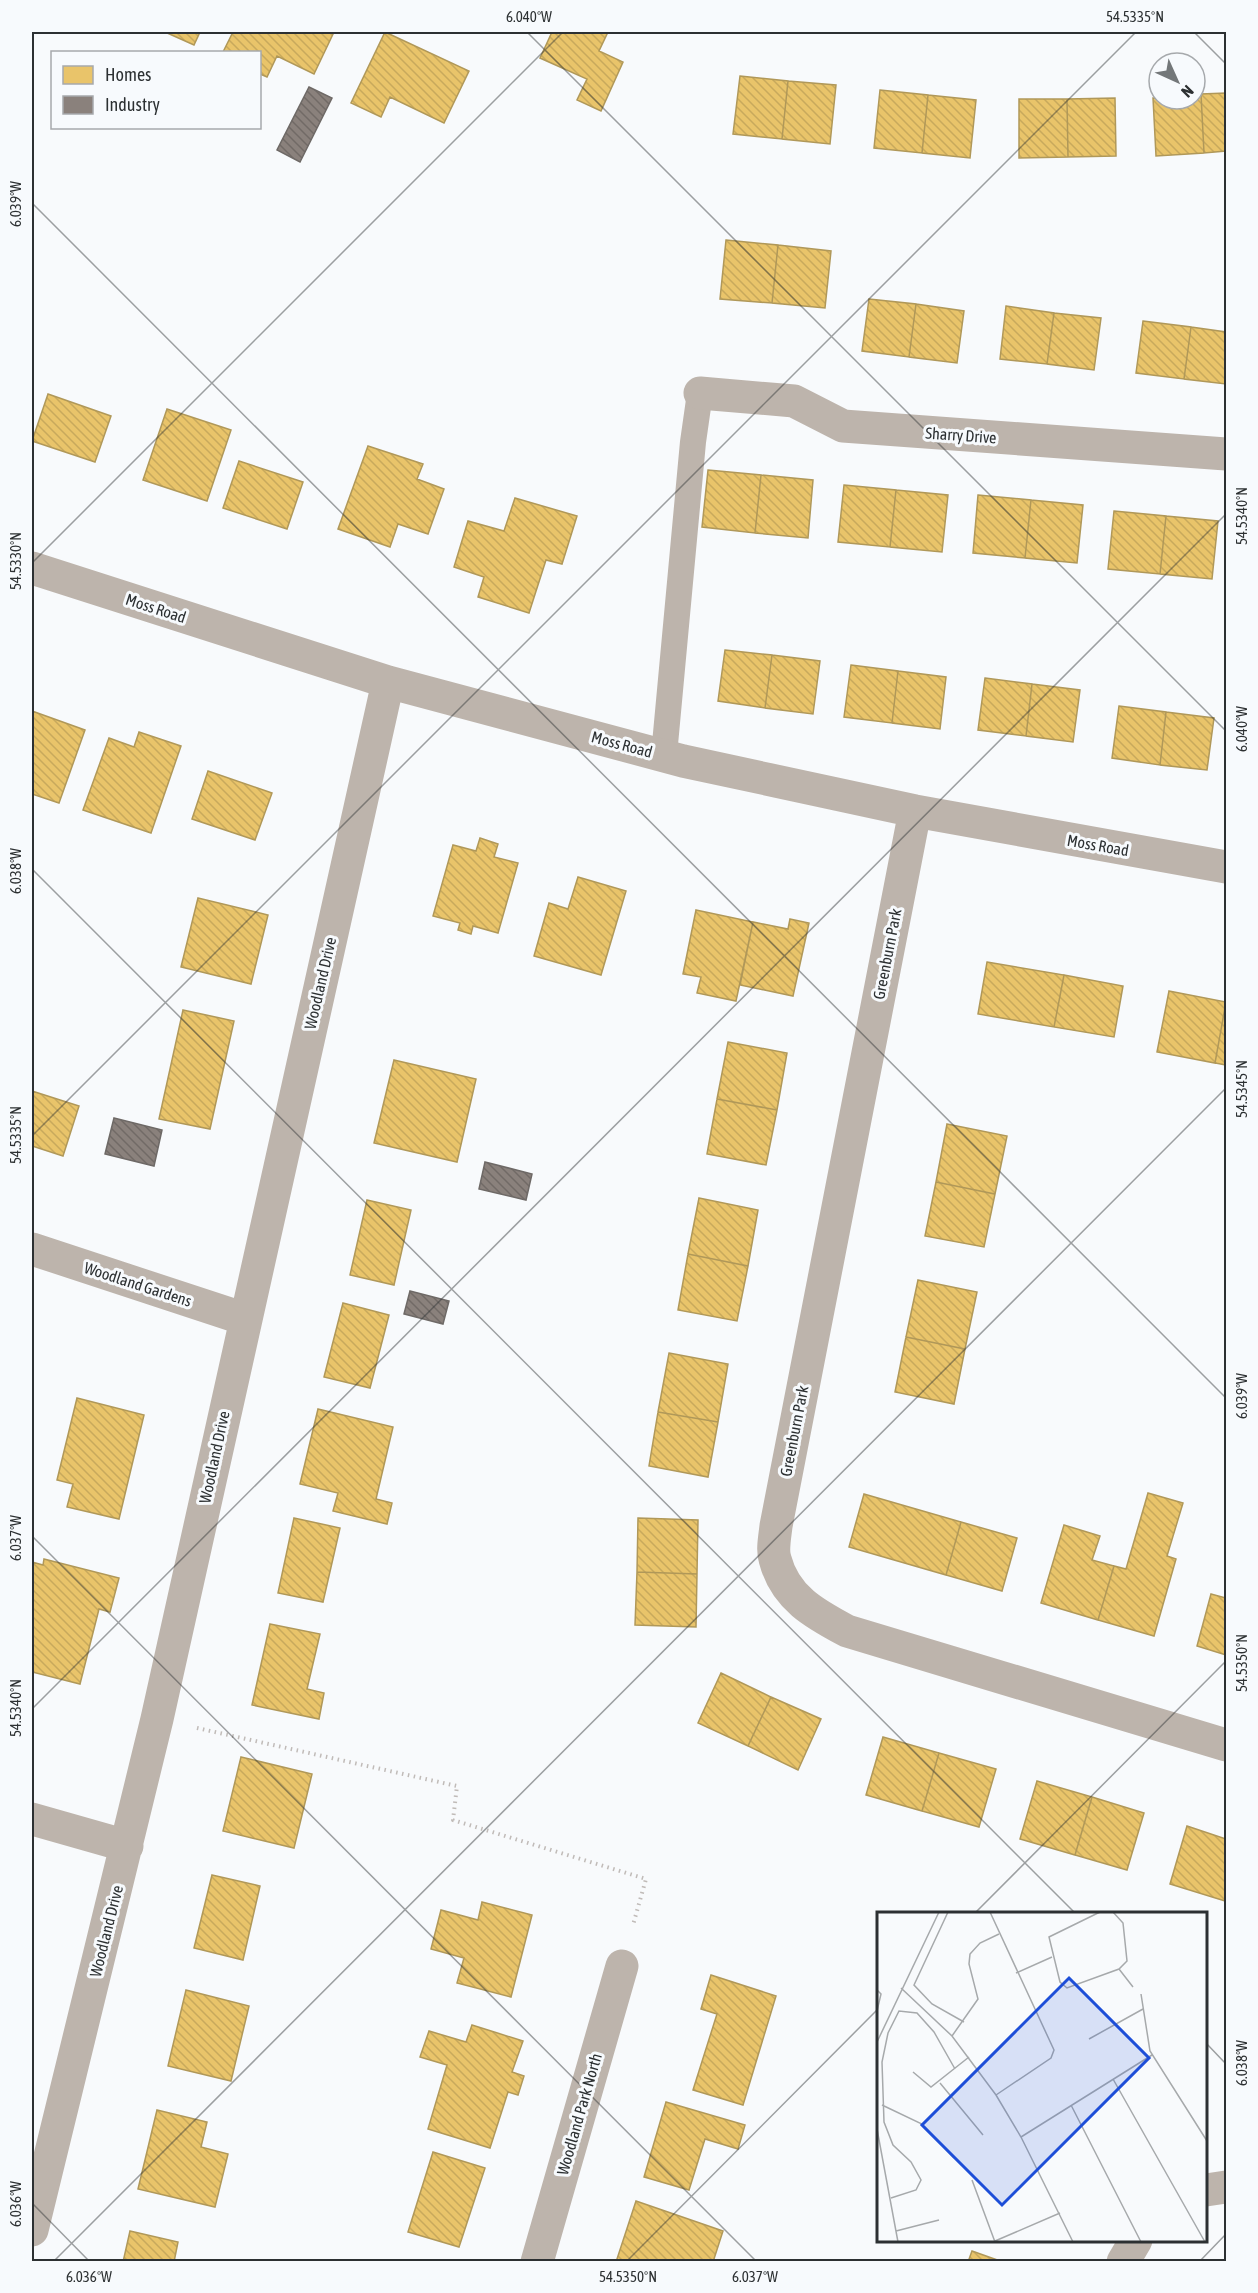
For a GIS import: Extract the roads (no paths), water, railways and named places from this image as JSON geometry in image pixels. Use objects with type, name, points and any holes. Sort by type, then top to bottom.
[{"type":"street","name":"Sharry Drive","points":[[700,393],[794,401],[843,426],[1227,454]]},
{"type":"street","name":"Moss Road","points":[[32,568],[388,682],[664,755],[915,811],[1227,867]]},
{"type":"street","name":"Woodland Drive","points":[[32,2229],[157,1719],[388,682]]},
{"type":"street","name":"Greenburn Park","points":[[915,811],[776,1526],[774,1558],[787,1586],[809,1611],[847,1631],[1227,1745]]},
{"type":"street","name":"Woodland Gardens","points":[[32,1250],[245,1319]]},
{"type":"street","points":[[32,1819],[127,1846]]},
{"type":"street","name":"Woodland Park North","points":[[537,2262],[622,1966]]},
{"type":"street","points":[[1207,2190],[1227,2187]]},
{"type":"street","points":[[1123,2262],[1135,2242]]},
{"type":"lane","points":[[664,755],[693,442],[700,393]]}]
